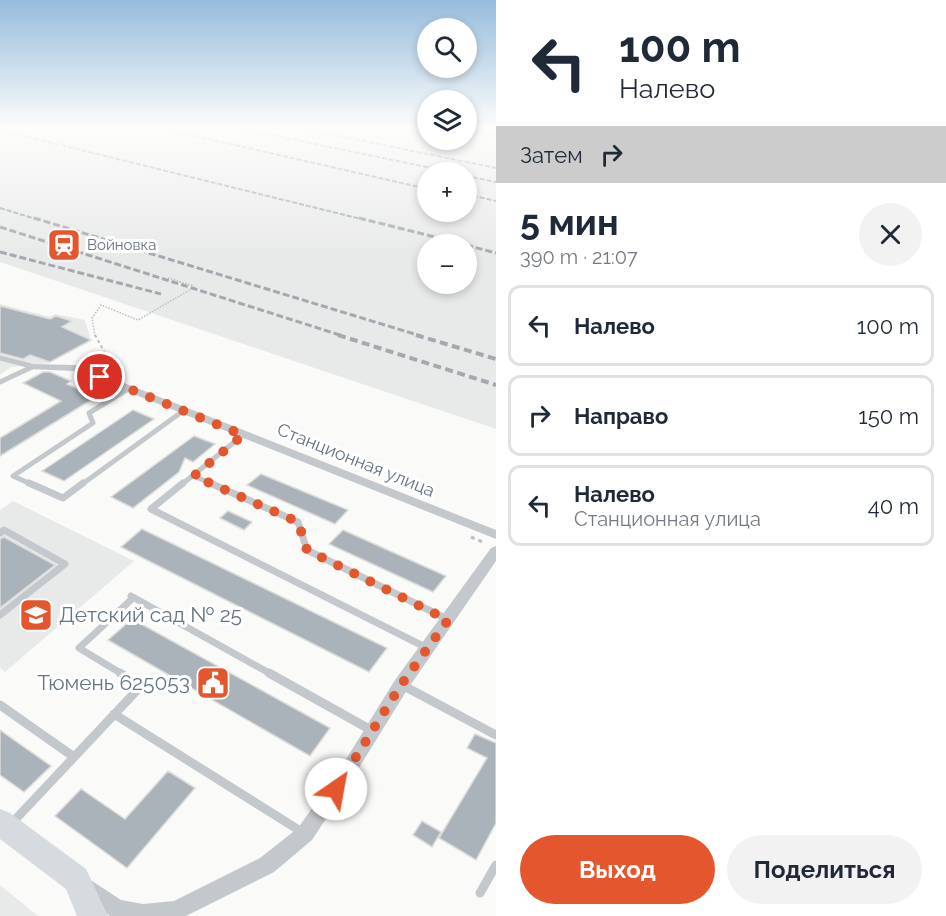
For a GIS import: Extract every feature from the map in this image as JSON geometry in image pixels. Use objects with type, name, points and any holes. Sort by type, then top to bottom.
[{"type":"street","name":"Станционная улица","points":[[32,367],[75,368],[100,377],[496,535]]},
{"type":"street","points":[[4,824],[117,909],[143,914],[174,913],[267,865],[305,834],[346,774],[401,685],[496,551]]},
{"type":"street","points":[[76,879],[93,916]]},
{"type":"lane","points":[[0,358],[32,367]]},
{"type":"lane","points":[[0,382],[32,367]]},
{"type":"lane","points":[[128,389],[89,413],[93,423],[13,476],[63,498],[183,411]]},
{"type":"lane","points":[[243,435],[151,509],[428,648]]},
{"type":"lane","points":[[194,476],[298,522],[307,550],[448,620]]},
{"type":"lane","points":[[0,533],[4,530],[65,564],[0,615]]},
{"type":"lane","points":[[4,824],[74,757],[141,686],[79,648],[132,597],[372,730]]},
{"type":"lane","points":[[401,685],[496,735]]},
{"type":"lane","points":[[0,705],[74,757]]},
{"type":"lane","points":[[114,714],[305,834]]},
{"type":"lane","points":[[480,893],[496,865]]},
{"type":"path","points":[[100,377],[110,362],[94,334],[93,312],[101,305],[138,320],[195,287],[168,278]]},
{"type":"shaded area","points":[[0,171],[417,171],[417,222],[477,222],[477,171],[496,171],[496,429],[0,262]]},
{"type":"shaded area","points":[[0,304],[50,317],[55,314],[85,320],[91,341],[49,363],[11,367],[0,375]]},
{"type":"shaded area","name":"Детский сад № 25","points":[[13,501],[134,561],[5,672],[0,668],[0,510]]},
{"type":"shaded area","points":[[0,885],[38,916],[0,916]]},
{"type":"building","points":[[0,306],[50,319],[56,316],[72,321],[62,327],[91,340],[50,362],[30,355],[23,359],[0,353]]},
{"type":"building","points":[[43,372],[50,372],[71,381],[67,384],[96,397],[0,456],[0,438],[61,401],[23,383]]},
{"type":"building","points":[[133,410],[154,419],[64,481],[42,471]]},
{"type":"building","points":[[194,436],[215,444],[193,462],[185,458],[179,472],[133,508],[111,497]]},
{"type":"building","points":[[261,474],[348,510],[335,524],[247,485]]},
{"type":"building","points":[[228,511],[252,522],[244,530],[220,518]]},
{"type":"building","points":[[142,529],[387,648],[369,672],[121,547]]},
{"type":"building","points":[[343,530],[446,576],[433,592],[329,544]]},
{"type":"building","points":[[4,537],[55,565],[0,608],[0,539]]},
{"type":"building","points":[[132,619],[330,728],[310,756],[108,640]]},
{"type":"building","points":[[0,730],[51,766],[24,792],[0,775]]},
{"type":"building","points":[[475,734],[496,743],[496,823],[476,860],[439,838],[487,758],[467,748]]},
{"type":"building","points":[[168,771],[195,788],[127,868],[55,816],[81,789],[125,819]]},
{"type":"building","points":[[422,821],[441,832],[432,847],[413,835]]},
{"type":"railway","points":[[165,171],[365,220]]},
{"type":"railway","points":[[348,171],[417,186]]},
{"type":"railway","points":[[477,178],[496,182]]},
{"type":"railway","points":[[477,197],[496,201]]},
{"type":"railway","points":[[0,208],[39,220]]},
{"type":"railway","points":[[34,218],[421,336]]},
{"type":"railway","points":[[359,218],[423,234]]},
{"type":"railway","points":[[0,227],[343,336]]},
{"type":"railway","points":[[477,248],[496,253]]},
{"type":"railway","points":[[0,252],[161,294]]},
{"type":"railway","points":[[338,335],[496,385]]},
{"type":"railway","points":[[416,335],[496,359]]},
{"type":"place","name":"Войновка","points":[[64,245]]},
{"type":"place","name":"Детский сад № 25","points":[[36,615]]},
{"type":"place","name":"Тюмень 625053","points":[[213,683]]},
{"type":"route","points":[[100,377],[243,435],[194,476],[298,522],[307,550],[448,620],[401,685],[336,789]]}]
